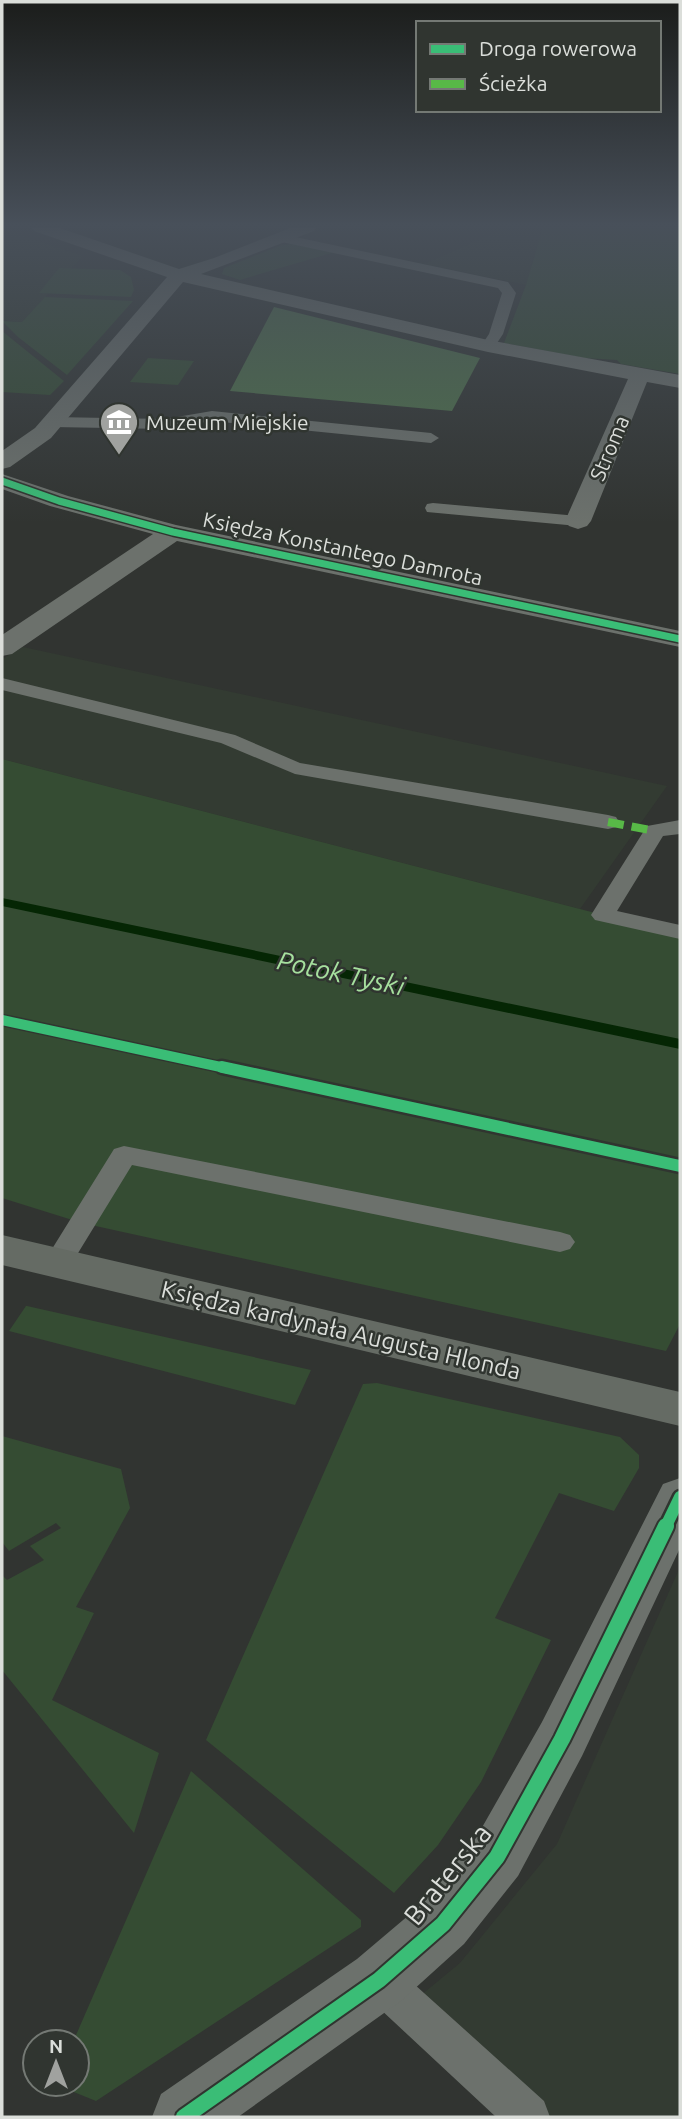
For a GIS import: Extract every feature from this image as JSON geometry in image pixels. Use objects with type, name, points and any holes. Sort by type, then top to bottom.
[{"type":"street","points":[[2,462],[43,433],[135,326]]},
{"type":"street","points":[[400,326],[488,346],[680,382]]},
{"type":"street","name":"Stroma","points":[[578,521],[641,376]]},
{"type":"street","name":"Księdza Konstantego Damrota","points":[[2,481],[59,501],[173,531],[680,639]]},
{"type":"street","name":"Księdza Konstantego Damrota","points":[[2,649],[173,531]]},
{"type":"street","name":"Księdza kardynała Augusta Hlonda","points":[[2,1250],[680,1409]]},
{"type":"street","name":"Braterska","points":[[184,2117],[379,1980],[443,1924],[497,1857],[562,1739],[680,1497]]},
{"type":"lane","points":[[488,346],[499,326]]},
{"type":"lane","points":[[53,422],[165,424],[212,416],[431,438]]},
{"type":"lane","points":[[433,508],[578,521]]},
{"type":"lane","points":[[2,684],[228,739],[295,768],[608,822]]},
{"type":"lane","points":[[680,827],[655,831],[603,915],[680,932]]},
{"type":"lane","points":[[57,1264],[124,1155],[560,1242]]},
{"type":"lane","points":[[379,1980],[528,2117]]},
{"type":"shaded area","points":[[23,647],[667,786],[580,909],[2,759],[2,659]]},
{"type":"shaded area","points":[[680,1567],[680,2117],[518,2117],[403,2010],[460,1963],[557,1844]]},
{"type":"green space","points":[[7,326],[111,326],[67,375]]},
{"type":"green space","points":[[264,326],[350,326],[480,358],[452,411],[230,391]]},
{"type":"green space","points":[[510,326],[680,326],[680,374],[621,364],[617,360],[584,358],[504,343]]},
{"type":"green space","points":[[2,331],[64,381],[50,395],[2,392]]},
{"type":"green space","points":[[148,358],[194,361],[178,385],[130,382]]},
{"type":"green space","points":[[2,759],[603,915],[680,932],[680,1324],[666,1351],[82,1223],[2,1198]]},
{"type":"green space","points":[[26,1306],[311,1370],[295,1405],[9,1331]]},
{"type":"green space","points":[[377,1383],[620,1437],[639,1455],[639,1468],[614,1511],[559,1493],[495,1618],[551,1640],[481,1782],[438,1845],[394,1893],[206,1740],[363,1384]]},
{"type":"green space","points":[[2,1436],[121,1469],[130,1508],[76,1607],[94,1613],[52,1700],[159,1753],[134,1833],[2,1670],[2,1575],[7,1580],[44,1560],[30,1546],[61,1528],[56,1523],[9,1551],[2,1542]]},
{"type":"green space","points":[[191,1771],[361,1920],[361,1927],[96,2101],[89,2098],[91,2098],[91,2028],[79,2028]]},
{"type":"waterway","name":"Potok Tyski","points":[[2,902],[680,1044]]},
{"type":"marked path","points":[[608,822],[655,831]]},
{"type":"cycle path","points":[[2,481],[59,501],[173,532],[680,639]]},
{"type":"cycle path","points":[[2,1020],[680,1166]]},
{"type":"cycle path","points":[[184,2117],[379,1980],[443,1924],[497,1857],[562,1739],[680,1497]]},
{"type":"place","name":"Muzeum Miejskie","points":[[119,456]]}]
